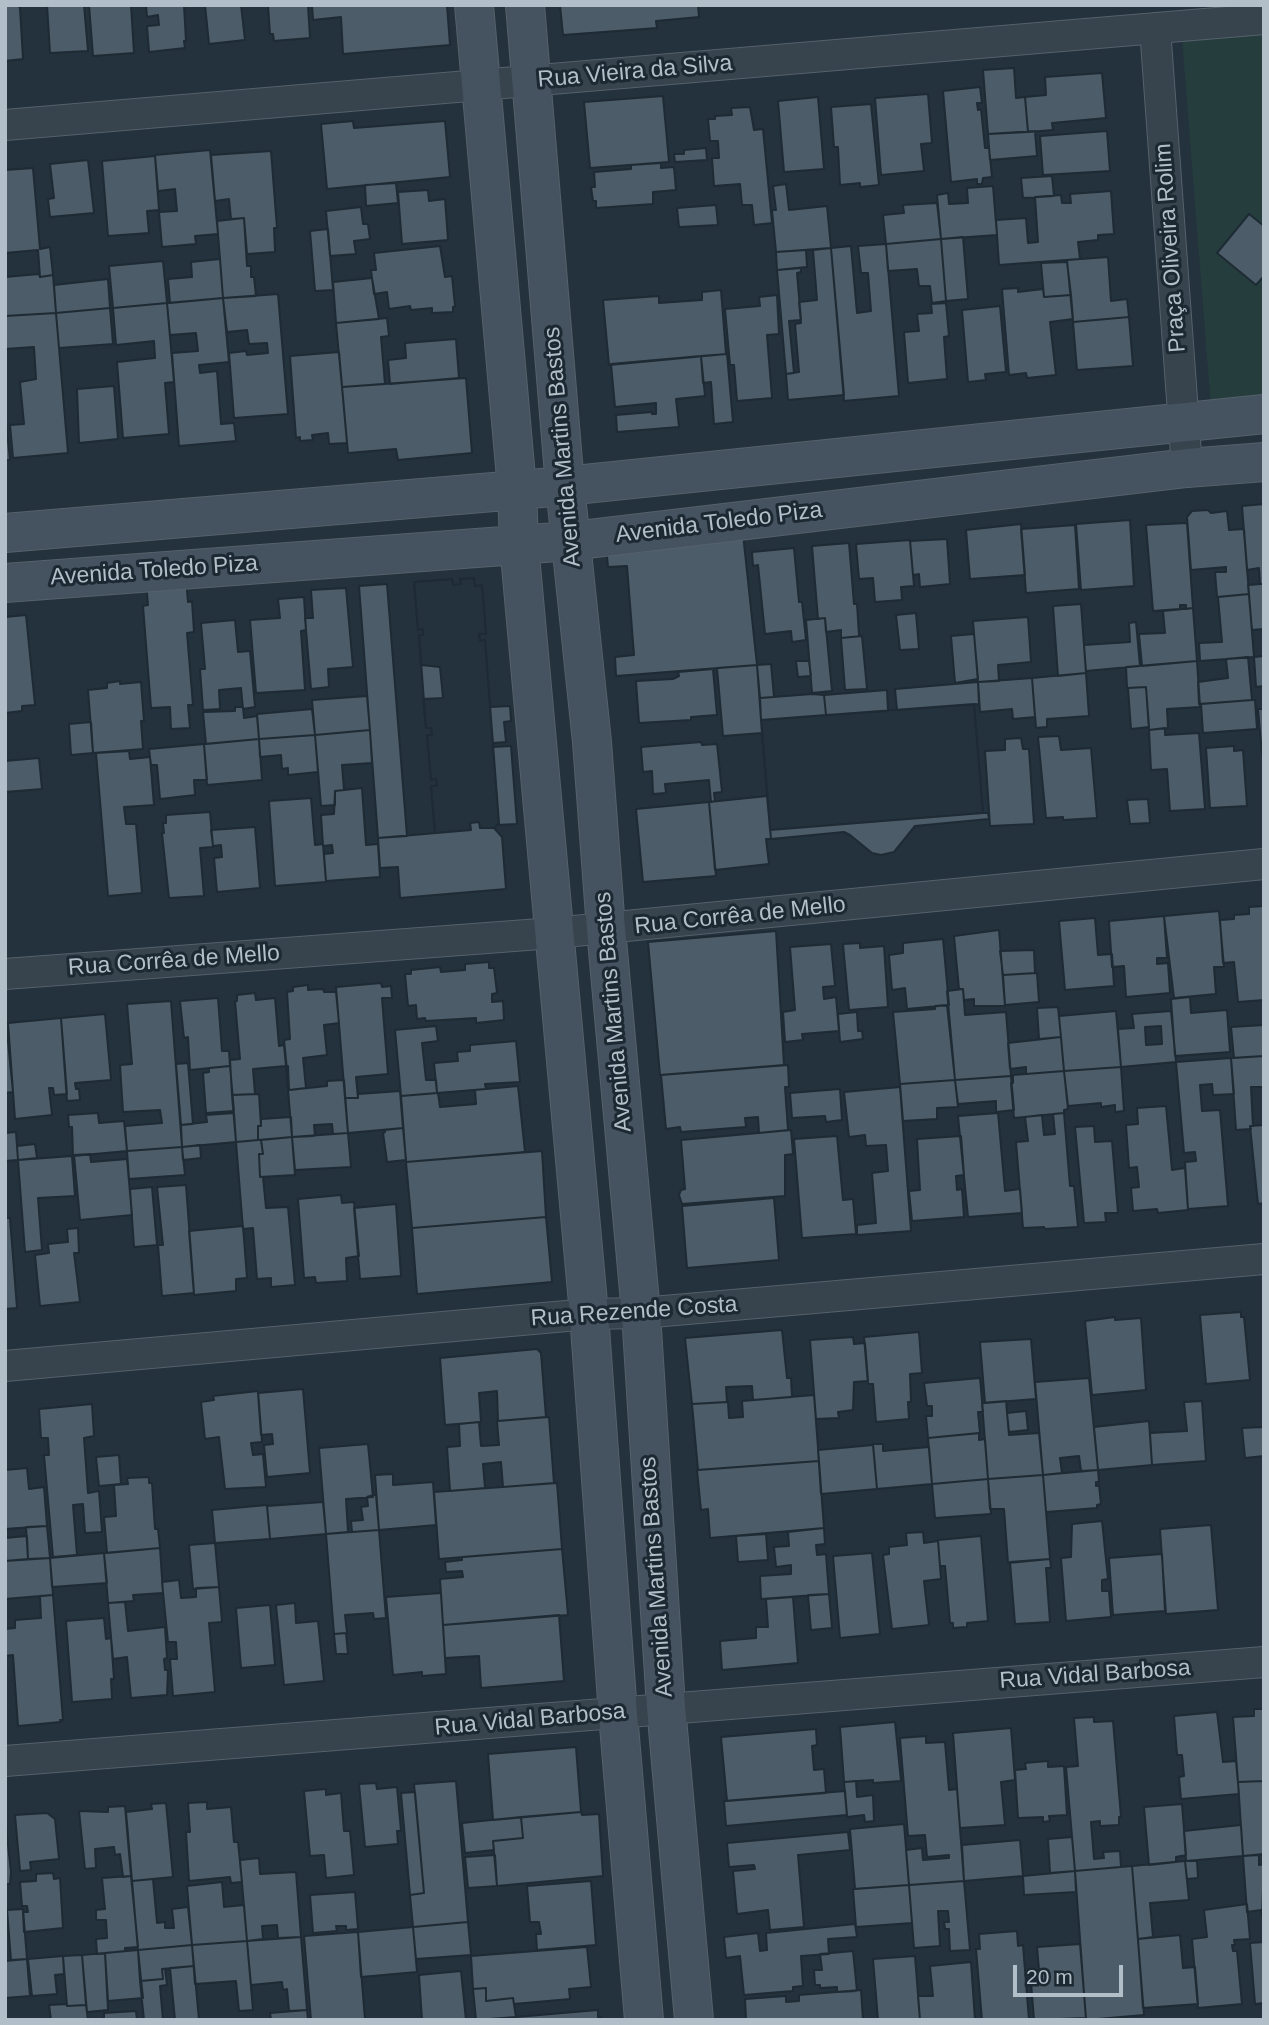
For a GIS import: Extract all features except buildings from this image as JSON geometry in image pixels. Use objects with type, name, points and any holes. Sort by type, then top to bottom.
[{"type":"street","points":[[474,5],[517,489],[519,544],[589,1314],[618,1714],[644,2020]]},
{"type":"street","name":"Avenida Martins Bastos","points":[[525,5],[565,486],[592,742],[641,1314],[666,1707],[694,2020]]},
{"type":"street","name":"Rua Vieira da Silva","points":[[5,125],[1264,19]]},
{"type":"street","name":"Praça Oliveira Rolim","points":[[1155,28],[1187,468]]},
{"type":"street","points":[[18,582],[16,532],[565,486],[1264,414]]},
{"type":"street","name":"Avenida Toledo Piza","points":[[18,582],[572,541],[1187,468],[1264,462]]},
{"type":"street","points":[[528,639],[580,631]]},
{"type":"street","points":[[538,748],[592,742]]},
{"type":"street","name":"Rua Corrêa de Mello","points":[[5,974],[606,929],[1264,864]]},
{"type":"street","name":"Rua Rezende Costa","points":[[5,1366],[589,1314],[641,1314],[1264,1259]]},
{"type":"street","name":"Rua Vidal Barbosa","points":[[5,1761],[1264,1662]]},
{"type":"green space","points":[[1264,32],[1264,403],[1211,407],[1182,38]]}]
